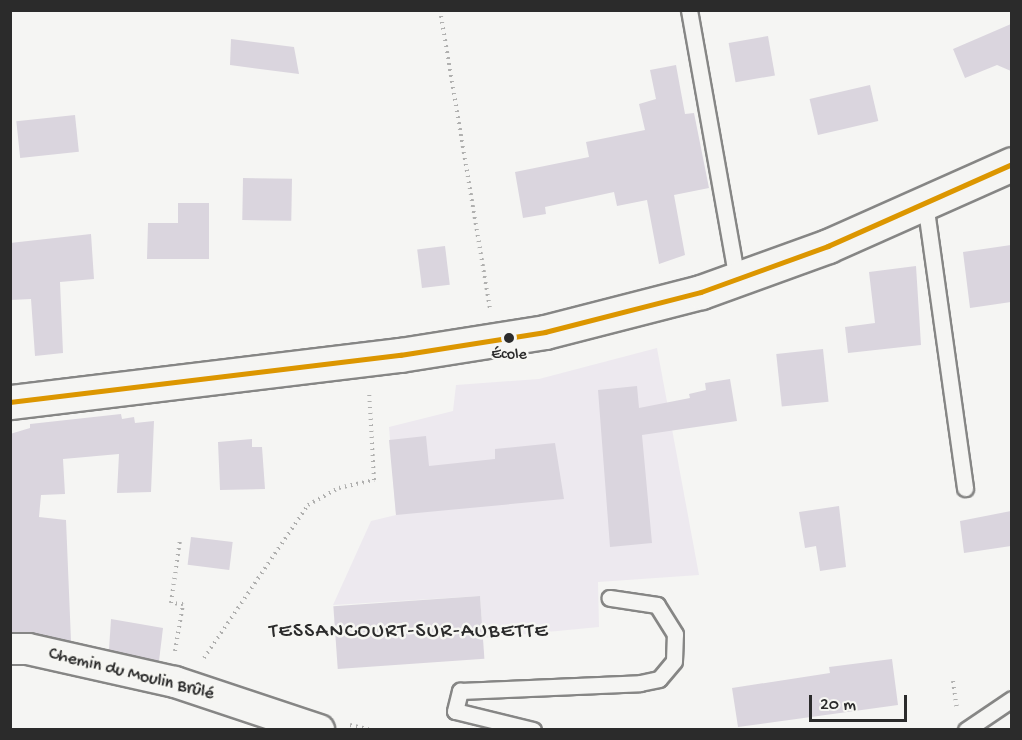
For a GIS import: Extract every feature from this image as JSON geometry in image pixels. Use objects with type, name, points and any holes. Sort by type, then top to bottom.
[{"type":"street","points":[[10,402],[496,341],[701,292],[828,246],[1011,164]]},
{"type":"street","name":"Chemin du Moulin Brûlé","points":[[10,649],[28,649],[181,683],[319,729]]},
{"type":"lane","points":[[689,10],[737,279]]},
{"type":"lane","points":[[925,203],[965,488]]},
{"type":"lane","points":[[533,729],[455,711],[460,691],[640,683],[659,679],[674,661],[675,634],[657,604],[610,598]]},
{"type":"lane","points":[[966,729],[1011,699]]},
{"type":"path","points":[[440,10],[496,341]]},
{"type":"path","points":[[181,683],[308,505],[339,488],[374,480],[367,359]]},
{"type":"path","points":[[180,540],[171,603],[183,604],[174,653],[181,683]]},
{"type":"shaded area","points":[[657,348],[699,575],[598,582],[599,627],[483,638],[480,596],[333,605],[371,521],[396,515],[389,427],[453,411],[456,385],[539,379]]},
{"type":"building","points":[[1011,24],[1011,71],[997,65],[965,78],[953,49]]},
{"type":"building","points":[[768,36],[775,75],[736,82],[729,43]]},
{"type":"building","points":[[231,39],[294,47],[299,74],[230,65]]},
{"type":"building","points":[[676,65],[685,114],[694,113],[709,188],[674,195],[685,255],[659,264],[647,200],[617,206],[614,192],[545,207],[546,214],[523,218],[515,172],[589,157],[586,142],[645,130],[639,104],[656,99],[650,70]]},
{"type":"building","points":[[870,85],[878,121],[818,135],[810,99]]},
{"type":"building","points":[[75,115],[79,152],[20,158],[16,121]]},
{"type":"building","points":[[243,178],[292,179],[291,221],[242,220]]},
{"type":"building","points":[[178,203],[209,203],[209,259],[147,259],[148,223],[178,223]]},
{"type":"building","points":[[91,234],[94,279],[60,282],[63,353],[35,356],[31,299],[10,300],[10,243]]},
{"type":"building","points":[[1011,245],[1011,302],[970,308],[963,252]]},
{"type":"building","points":[[445,246],[450,285],[422,288],[417,249]]},
{"type":"building","points":[[916,266],[921,345],[848,353],[845,327],[875,323],[869,272]]},
{"type":"building","points":[[823,349],[829,402],[782,407],[776,354]]},
{"type":"building","points":[[730,379],[737,421],[642,435],[652,543],[610,547],[598,390],[637,386],[639,408],[690,398],[689,394],[706,390],[705,383]]},
{"type":"building","points":[[121,414],[122,419],[134,417],[135,423],[154,421],[151,492],[117,493],[119,454],[63,459],[65,494],[41,495],[39,517],[66,520],[71,641],[10,632],[10,434],[30,428],[30,424]]},
{"type":"building","points":[[426,436],[429,466],[495,459],[495,449],[555,443],[564,499],[396,515],[389,440]]},
{"type":"building","points":[[252,439],[252,447],[262,447],[265,489],[220,490],[218,442]]},
{"type":"building","points":[[839,506],[846,567],[820,571],[816,546],[805,548],[799,512]]},
{"type":"building","points":[[1011,511],[1011,546],[964,553],[960,521]]},
{"type":"building","points":[[191,537],[233,542],[229,570],[188,565]]},
{"type":"building","points":[[480,596],[484,659],[338,669],[333,606]]},
{"type":"building","points":[[111,619],[163,628],[159,661],[109,650]]},
{"type":"building","points":[[892,659],[898,705],[738,727],[732,688],[830,673],[829,667]]},
{"type":"transit line","points":[[10,402],[400,355],[545,332],[701,292],[828,246],[1012,164]]},
{"type":"place","name":"École","points":[[509,338]]},
{"type":"district","name":"TESSANCOURT-SUR-AUBETTE","points":[[409,633]]}]
